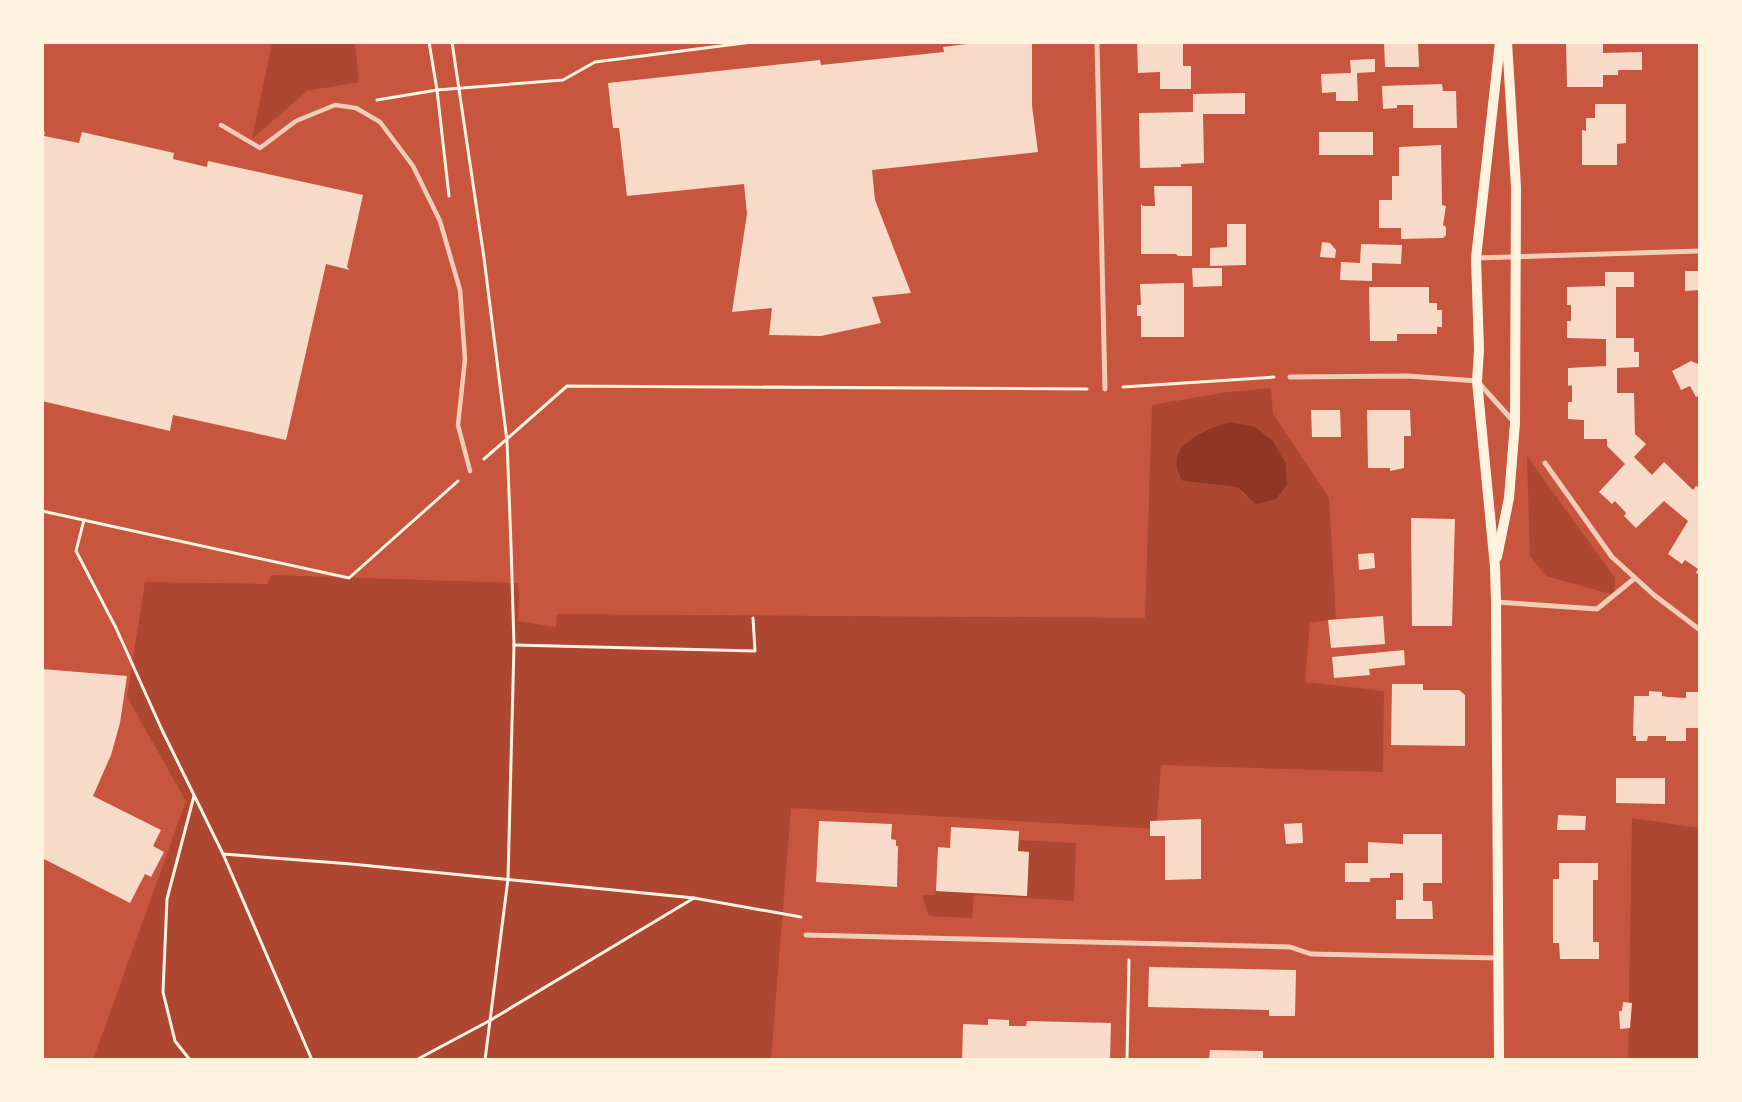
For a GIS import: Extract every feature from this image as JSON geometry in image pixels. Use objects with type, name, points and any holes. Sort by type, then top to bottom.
[{"type":"main road","points":[[1499,1060],[1495,567],[1476,381],[1479,350],[1476,258],[1500,42]]},
{"type":"main road","points":[[1495,567],[1510,498],[1515,424],[1516,186],[1507,42]]},
{"type":"street","points":[[1097,42],[1105,388]]},
{"type":"street","points":[[221,125],[260,148],[296,121],[335,104],[356,108],[380,122],[414,166],[440,220],[460,290],[465,359],[458,425],[470,471]]},
{"type":"street","points":[[1476,258],[1700,251]]},
{"type":"street","points":[[1290,377],[1408,376],[1476,381],[1515,424]]},
{"type":"street","points":[[1544,463],[1612,557],[1700,630]]},
{"type":"street","points":[[1496,602],[1596,609],[1635,578]]},
{"type":"street","points":[[806,935],[1290,947],[1312,954],[1498,958]]},
{"type":"path","points":[[429,42],[438,90],[450,204]]},
{"type":"path","points":[[452,42],[507,441],[514,645],[508,879],[485,1060]]},
{"type":"path","points":[[356,108],[384,97],[438,90],[460,90],[563,80],[595,62],[752,42]]},
{"type":"path","points":[[42,511],[349,578],[470,471],[507,441],[567,386],[1105,388],[1290,377]]},
{"type":"path","points":[[84,520],[76,551],[116,628],[223,854],[312,1060]]},
{"type":"path","points":[[514,645],[755,651],[753,618]]},
{"type":"path","points":[[190,1060],[175,1041],[163,992],[167,899],[194,796]]},
{"type":"path","points":[[223,854],[508,879],[694,898],[801,917],[806,935]]},
{"type":"path","points":[[416,1060],[489,1021],[694,898]]},
{"type":"path","points":[[1127,1060],[1130,942]]},
{"type":"shaded area","points":[[272,43],[355,43],[359,82],[307,91],[252,139]]},
{"type":"shaded area","points":[[1271,388],[1273,414],[1329,498],[1336,619],[1310,623],[1305,682],[1384,691],[1383,772],[1161,765],[1156,829],[791,808],[771,1059],[93,1060],[186,801],[127,697],[145,582],[267,584],[271,575],[517,583],[519,590],[518,621],[556,627],[557,614],[1145,618],[1152,405],[1228,392]],"holes":[[[1286,464],[1287,485],[1276,499],[1246,497],[1237,487],[1182,481]]]},
{"type":"shaded area","points":[[1230,422],[1255,427],[1272,440],[1286,464],[1287,485],[1276,499],[1256,504],[1237,487],[1183,481],[1177,469],[1177,459],[1181,450],[1198,435]]},
{"type":"shaded area","points":[[1527,456],[1615,578],[1614,595],[1546,576],[1530,556]]},
{"type":"shaded area","points":[[1632,818],[1699,828],[1699,1059],[1628,1060]]},
{"type":"shaded area","points":[[1018,840],[1076,843],[1074,901],[974,895],[972,918],[929,916],[922,895],[935,895],[936,891],[1027,896],[1029,852],[1018,851]]},
{"type":"building","points":[[982,42],[1032,42],[1032,106],[1038,152],[872,170],[875,200],[911,293],[872,297],[881,323],[821,336],[769,335],[772,308],[732,312],[747,214],[744,184],[627,196],[619,128],[613,128],[608,83],[820,60],[821,65],[944,52],[943,47]]},
{"type":"building","points":[[1137,42],[1183,42],[1183,66],[1191,66],[1191,89],[1160,89],[1160,72],[1138,73]]},
{"type":"building","points":[[1384,42],[1418,42],[1419,67],[1385,67]]},
{"type":"building","points":[[1566,42],[1603,42],[1603,53],[1642,52],[1642,70],[1618,70],[1618,75],[1603,75],[1603,87],[1567,87]]},
{"type":"building","points":[[1375,59],[1375,72],[1357,73],[1358,101],[1336,101],[1336,92],[1322,93],[1321,74],[1351,73],[1350,60]]},
{"type":"building","points":[[1442,84],[1443,91],[1456,91],[1457,128],[1413,128],[1413,105],[1397,105],[1397,108],[1383,109],[1382,86]]},
{"type":"building","points":[[1245,93],[1245,114],[1203,114],[1204,163],[1181,164],[1181,167],[1140,168],[1139,113],[1193,112],[1193,94]]},
{"type":"building","points":[[1595,104],[1626,104],[1626,143],[1617,144],[1617,165],[1582,165],[1582,130],[1586,131],[1586,118],[1595,118]]},
{"type":"building","points":[[42,131],[45,132],[44,136],[79,143],[82,132],[174,153],[173,159],[207,167],[208,161],[363,195],[347,267],[350,270],[326,264],[286,440],[173,415],[170,431],[42,401]]},
{"type":"building","points":[[1319,132],[1373,132],[1373,155],[1319,155]]},
{"type":"building","points":[[1441,145],[1442,205],[1446,206],[1443,225],[1446,227],[1446,235],[1443,238],[1401,239],[1401,228],[1379,228],[1379,200],[1392,200],[1392,176],[1399,176],[1399,147]]},
{"type":"building","points":[[1154,186],[1192,186],[1192,256],[1141,254],[1141,204],[1143,206],[1155,206]]},
{"type":"building","points":[[1227,224],[1246,224],[1246,265],[1210,266],[1210,248],[1227,247]]},
{"type":"building","points":[[1322,242],[1330,243],[1336,250],[1335,258],[1320,257]]},
{"type":"building","points":[[1361,244],[1402,245],[1401,264],[1372,263],[1372,281],[1340,280],[1341,262],[1360,263]]},
{"type":"building","points":[[1192,268],[1222,268],[1222,286],[1193,287]]},
{"type":"building","points":[[1685,271],[1700,271],[1700,290],[1685,291]]},
{"type":"building","points":[[1605,272],[1634,272],[1634,287],[1616,287],[1616,338],[1634,338],[1634,352],[1639,352],[1639,367],[1617,368],[1617,393],[1634,393],[1635,434],[1646,444],[1634,457],[1652,475],[1664,462],[1693,490],[1696,486],[1700,488],[1700,575],[1696,573],[1698,569],[1685,560],[1682,564],[1668,554],[1688,521],[1664,501],[1636,528],[1624,516],[1626,513],[1615,501],[1612,504],[1599,492],[1625,464],[1607,446],[1607,439],[1584,439],[1584,420],[1568,419],[1568,402],[1572,402],[1572,385],[1568,386],[1568,368],[1606,366],[1606,339],[1567,338],[1567,321],[1571,321],[1571,305],[1567,305],[1567,287],[1605,286]]},
{"type":"building","points":[[1184,283],[1184,337],[1141,337],[1141,316],[1137,316],[1137,305],[1141,305],[1140,284]]},
{"type":"building","points":[[1369,287],[1429,287],[1429,303],[1437,303],[1437,310],[1442,310],[1442,327],[1437,327],[1437,334],[1397,334],[1397,341],[1370,341]]},
{"type":"building","points":[[1691,361],[1700,365],[1700,395],[1696,397],[1690,386],[1681,390],[1672,371]]},
{"type":"building","points":[[1311,410],[1340,410],[1341,437],[1312,437]]},
{"type":"building","points":[[1367,410],[1410,410],[1411,436],[1404,436],[1404,468],[1390,471],[1390,468],[1368,468]]},
{"type":"building","points":[[1411,518],[1455,519],[1452,626],[1412,626]]},
{"type":"building","points":[[1374,553],[1375,568],[1359,570],[1358,554]]},
{"type":"building","points":[[1383,616],[1385,644],[1331,648],[1328,620]]},
{"type":"building","points":[[1404,650],[1405,665],[1369,669],[1370,675],[1334,678],[1332,657]]},
{"type":"building","points":[[42,669],[127,676],[120,723],[111,755],[93,796],[161,830],[153,846],[164,852],[151,877],[145,874],[130,903],[42,858]]},
{"type":"building","points":[[1392,684],[1423,684],[1423,690],[1459,690],[1465,695],[1465,746],[1391,745]]},
{"type":"building","points":[[1649,691],[1662,692],[1662,696],[1686,698],[1686,692],[1700,692],[1700,728],[1686,728],[1686,741],[1666,741],[1666,736],[1648,736],[1647,741],[1636,741],[1636,736],[1633,736],[1634,696],[1649,696]]},
{"type":"building","points":[[1616,778],[1665,778],[1665,804],[1616,803]]},
{"type":"building","points":[[1558,815],[1586,816],[1585,830],[1557,830]]},
{"type":"building","points":[[1201,819],[1201,879],[1165,880],[1165,836],[1150,836],[1150,821]]},
{"type":"building","points":[[819,821],[892,824],[891,839],[896,840],[896,846],[898,846],[897,887],[816,882]]},
{"type":"building","points":[[1302,823],[1303,843],[1286,844],[1284,824]]},
{"type":"building","points":[[951,827],[1019,831],[1018,851],[1029,852],[1027,896],[936,891],[938,847],[950,848]]},
{"type":"building","points":[[1403,834],[1442,834],[1442,883],[1423,883],[1423,901],[1432,901],[1433,919],[1396,919],[1396,900],[1403,900],[1403,873],[1390,873],[1390,878],[1370,878],[1370,882],[1345,882],[1345,863],[1368,863],[1368,842],[1403,844]]},
{"type":"building","points":[[1559,863],[1598,863],[1598,880],[1593,880],[1593,942],[1599,942],[1599,959],[1560,959],[1559,943],[1553,943],[1553,879],[1559,879]]},
{"type":"building","points":[[1149,967],[1296,970],[1295,1016],[1269,1016],[1269,1010],[1148,1007]]},
{"type":"building","points":[[1623,1002],[1632,1003],[1630,1028],[1620,1029],[1619,1011],[1622,1011]]},
{"type":"building","points":[[988,1019],[1009,1020],[1009,1026],[1026,1026],[1027,1021],[1111,1023],[1110,1060],[962,1060],[963,1024],[988,1025]]},
{"type":"building","points":[[1210,1050],[1263,1051],[1263,1060],[1209,1060]]}]
